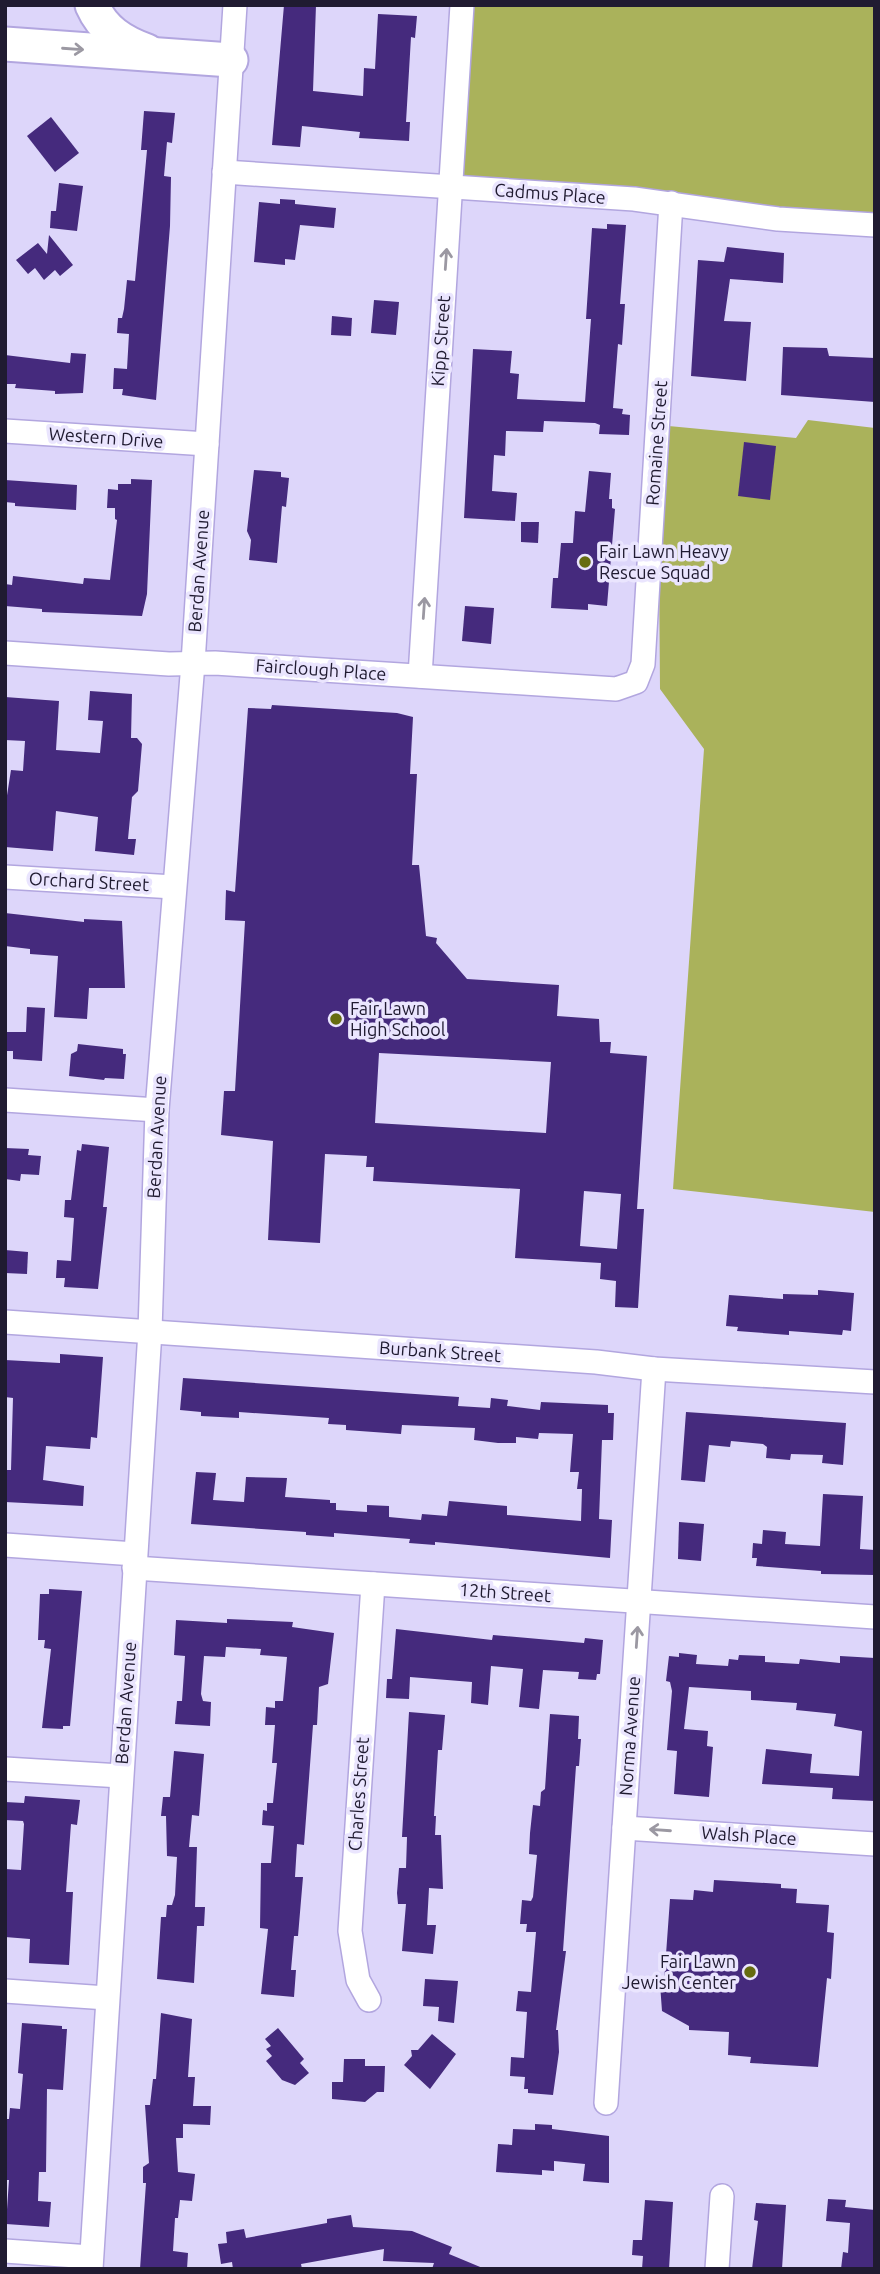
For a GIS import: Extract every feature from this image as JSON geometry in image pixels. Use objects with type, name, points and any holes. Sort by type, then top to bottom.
[{"type":"highway","points":[[92,5],[103,24],[116,36],[153,53],[173,56]]},
{"type":"highway","points":[[5,44],[231,60]]},
{"type":"street","name":"Berdan Avenue","points":[[91,2263],[150,1331],[157,1110],[193,663],[235,5]]},
{"type":"street","name":"Kipp Street","points":[[420,676],[462,5]]},
{"type":"street","name":"Cadmus Place","points":[[224,172],[671,203],[778,219],[875,225]]},
{"type":"street","name":"Romaine Street","points":[[636,682],[643,664],[671,203]]},
{"type":"street","name":"Western Drive","points":[[5,431],[207,444]]},
{"type":"street","name":"Fairclough Place","points":[[5,653],[616,689],[636,682]]},
{"type":"street","name":"Orchard Street","points":[[5,877],[174,887]]},
{"type":"street","points":[[5,1100],[157,1110]]},
{"type":"street","name":"Burbank Street","points":[[5,1322],[596,1362],[654,1369],[875,1382]]},
{"type":"street","name":"Norma Avenue","points":[[606,2103],[654,1369]]},
{"type":"street","name":"12th Street","points":[[5,1545],[135,1561],[373,1584],[875,1617]]},
{"type":"street","name":"Charles Street","points":[[369,2000],[355,1968],[350,1931],[373,1584]]},
{"type":"street","points":[[5,1769],[121,1776]]},
{"type":"street","name":"Walsh Place","points":[[624,1828],[875,1844]]},
{"type":"street","points":[[5,1991],[107,1998]]},
{"type":"street","points":[[717,2269],[722,2196]]},
{"type":"street","points":[[5,2251],[91,2263]]},
{"type":"green space","points":[[462,5],[875,5],[875,225],[452,188]]},
{"type":"green space","points":[[808,420],[875,428],[875,1212],[673,1189],[704,749],[660,689],[658,425],[796,438]]},
{"type":"building","points":[[284,5],[316,5],[313,91],[363,96],[364,68],[375,69],[378,14],[417,16],[415,38],[411,37],[406,122],[410,122],[409,141],[359,138],[360,132],[302,126],[300,147],[272,145]]},
{"type":"building","points":[[144,111],[175,113],[172,143],[167,142],[164,176],[171,177],[170,226],[156,400],[122,395],[123,389],[113,389],[114,368],[127,369],[129,334],[117,333],[118,318],[122,318],[124,309],[127,280],[135,281],[147,150],[141,150]]},
{"type":"building","points":[[51,117],[79,153],[55,172],[27,136]]},
{"type":"building","points":[[59,183],[83,186],[77,231],[50,228],[51,211],[56,211]]},
{"type":"building","points":[[280,199],[295,200],[295,204],[336,208],[334,228],[300,225],[295,260],[285,259],[285,265],[254,262],[259,202],[280,204]]},
{"type":"building","points":[[607,224],[626,225],[620,304],[625,304],[622,345],[618,344],[613,408],[623,409],[622,414],[630,415],[629,435],[599,434],[600,425],[595,423],[544,421],[543,432],[506,431],[505,456],[494,455],[492,491],[517,493],[515,521],[464,518],[473,349],[512,351],[510,373],[519,374],[517,399],[585,402],[591,319],[586,319],[592,228],[607,229]]},
{"type":"building","points":[[49,235],[73,265],[60,276],[55,270],[44,280],[35,268],[28,274],[16,260],[38,243],[47,254]]},
{"type":"building","points":[[727,247],[784,253],[783,283],[730,279],[724,321],[751,322],[746,381],[691,376],[698,260],[724,262]]},
{"type":"building","points":[[374,300],[399,302],[396,335],[371,333]]},
{"type":"building","points":[[332,316],[352,318],[351,336],[331,335]]},
{"type":"building","points":[[783,347],[827,348],[829,356],[875,358],[875,402],[781,395]]},
{"type":"building","points":[[71,353],[86,354],[83,393],[55,394],[55,391],[15,388],[16,384],[5,384],[5,355],[70,363]]},
{"type":"building","points":[[744,442],[776,446],[770,500],[738,496]]},
{"type":"building","points":[[254,470],[281,472],[281,477],[289,478],[286,507],[282,506],[277,563],[249,560],[251,540],[247,531]]},
{"type":"building","points":[[589,471],[611,473],[609,499],[612,499],[612,508],[615,509],[607,606],[588,604],[588,610],[551,608],[553,578],[558,578],[561,543],[573,543],[575,511],[585,512]]},
{"type":"building","points":[[131,479],[152,480],[147,594],[142,616],[42,612],[42,609],[5,606],[5,584],[12,585],[13,576],[83,584],[84,578],[110,580],[117,520],[115,508],[107,508],[108,489],[118,490],[118,484],[131,484]]},
{"type":"building","points":[[5,480],[77,485],[76,510],[15,506],[15,503],[5,502]]},
{"type":"building","points":[[521,522],[539,522],[538,543],[521,542]]},
{"type":"building","points":[[465,606],[494,608],[491,644],[462,641]]},
{"type":"building","points":[[90,691],[132,694],[131,738],[137,738],[142,744],[138,791],[132,797],[128,839],[136,839],[134,855],[95,851],[98,817],[56,811],[53,851],[5,847],[5,808],[11,770],[23,771],[25,741],[5,740],[5,697],[59,701],[56,750],[100,753],[103,721],[88,720]]},
{"type":"building","points":[[272,705],[397,713],[413,717],[410,774],[417,774],[412,865],[419,865],[426,936],[437,938],[436,943],[467,979],[559,985],[557,1016],[599,1019],[600,1042],[611,1042],[610,1053],[647,1056],[637,1209],[644,1209],[638,1308],[615,1307],[616,1281],[600,1279],[601,1263],[515,1258],[520,1189],[373,1181],[374,1167],[366,1167],[367,1156],[325,1154],[320,1243],[268,1240],[273,1141],[221,1135],[224,1091],[235,1091],[245,921],[225,920],[226,890],[235,892],[248,708],[271,709]],"holes":[[[379,1053],[551,1062],[546,1133],[375,1123]],[[584,1191],[621,1194],[617,1249],[580,1246]]]},
{"type":"building","points":[[5,913],[84,922],[84,919],[122,921],[125,988],[89,988],[87,1019],[54,1017],[58,956],[30,954],[30,949],[5,946]]},
{"type":"building","points":[[27,1007],[45,1008],[42,1061],[13,1059],[13,1051],[5,1051],[6,1032],[26,1032]]},
{"type":"building","points":[[78,1044],[123,1049],[123,1054],[126,1054],[124,1079],[69,1076],[71,1054],[77,1051]]},
{"type":"building","points":[[82,1144],[109,1147],[103,1207],[107,1207],[98,1289],[64,1287],[65,1278],[56,1278],[57,1260],[71,1261],[74,1218],[64,1217],[65,1200],[71,1200],[77,1150],[81,1151]]},
{"type":"building","points":[[5,1148],[29,1149],[28,1155],[41,1156],[39,1175],[21,1174],[20,1181],[5,1179]]},
{"type":"building","points":[[5,1250],[28,1252],[27,1274],[5,1273]]},
{"type":"building","points":[[818,1290],[854,1293],[851,1331],[843,1330],[842,1335],[789,1331],[789,1335],[737,1331],[738,1327],[726,1326],[729,1295],[783,1299],[783,1294],[818,1295]]},
{"type":"building","points":[[60,1354],[103,1357],[97,1438],[91,1437],[90,1449],[46,1446],[43,1480],[84,1486],[83,1506],[5,1502],[5,1470],[11,1470],[13,1398],[5,1397],[5,1360],[60,1363]]},
{"type":"building","points":[[183,1378],[459,1397],[458,1406],[490,1408],[491,1398],[508,1400],[507,1406],[540,1410],[541,1402],[608,1405],[608,1413],[614,1413],[613,1440],[602,1440],[599,1519],[612,1520],[610,1558],[435,1542],[435,1545],[409,1543],[410,1539],[334,1533],[334,1537],[306,1535],[306,1532],[191,1524],[196,1472],[216,1473],[213,1500],[244,1502],[246,1477],[287,1478],[285,1497],[330,1500],[330,1503],[336,1503],[336,1510],[367,1512],[367,1505],[389,1506],[389,1517],[421,1520],[422,1514],[447,1516],[449,1501],[507,1506],[507,1515],[581,1521],[582,1489],[577,1489],[579,1472],[570,1472],[573,1434],[539,1433],[538,1439],[516,1437],[516,1443],[498,1443],[474,1440],[475,1428],[402,1425],[401,1434],[346,1430],[346,1425],[328,1424],[329,1418],[239,1412],[239,1418],[201,1416],[201,1412],[180,1410]]},
{"type":"building","points":[[686,1412],[846,1423],[843,1465],[822,1463],[823,1455],[791,1454],[790,1460],[766,1458],[767,1447],[763,1444],[731,1441],[730,1447],[709,1445],[705,1482],[681,1480]]},
{"type":"building","points":[[823,1494],[863,1496],[860,1549],[875,1550],[875,1575],[821,1574],[821,1571],[756,1566],[757,1558],[752,1558],[753,1543],[762,1544],[763,1530],[786,1532],[785,1544],[820,1546]]},
{"type":"building","points":[[679,1522],[704,1524],[701,1561],[678,1559]]},
{"type":"building","points":[[49,1589],[82,1591],[70,1726],[63,1726],[63,1729],[42,1728],[51,1649],[44,1648],[45,1640],[38,1640],[40,1594],[49,1594]]},
{"type":"building","points":[[227,1619],[293,1622],[292,1627],[334,1633],[328,1684],[319,1687],[317,1725],[313,1725],[304,1845],[297,1844],[295,1877],[303,1877],[298,1936],[294,1936],[291,1970],[296,1970],[294,1997],[261,1994],[268,1929],[260,1928],[261,1863],[271,1863],[274,1826],[262,1825],[263,1810],[267,1811],[267,1803],[273,1803],[277,1763],[272,1763],[275,1725],[265,1725],[266,1707],[275,1708],[275,1701],[283,1701],[287,1657],[260,1655],[261,1649],[226,1647],[225,1657],[204,1656],[201,1694],[203,1701],[211,1702],[210,1726],[175,1724],[177,1701],[182,1701],[185,1656],[174,1655],[176,1620],[227,1623]]},
{"type":"building","points":[[396,1629],[492,1640],[493,1635],[584,1643],[585,1638],[603,1640],[600,1674],[597,1674],[596,1680],[578,1679],[579,1672],[543,1670],[539,1709],[519,1707],[523,1669],[491,1666],[488,1705],[471,1703],[472,1682],[410,1677],[409,1699],[386,1698],[387,1679],[392,1679]]},
{"type":"building","points":[[679,1653],[697,1655],[696,1664],[728,1666],[729,1659],[738,1660],[739,1655],[765,1656],[765,1662],[799,1664],[800,1659],[840,1663],[840,1656],[875,1658],[875,1801],[832,1799],[833,1788],[762,1784],[766,1749],[812,1754],[810,1773],[859,1776],[862,1731],[834,1726],[836,1714],[796,1710],[797,1703],[751,1700],[751,1691],[689,1687],[684,1729],[708,1731],[707,1746],[713,1747],[709,1797],[674,1794],[677,1751],[667,1750],[672,1691],[670,1682],[666,1681],[669,1656],[679,1657]]},
{"type":"building","points":[[409,1712],[445,1715],[442,1750],[438,1750],[434,1816],[435,1835],[441,1835],[443,1889],[429,1888],[427,1925],[436,1925],[433,1954],[402,1951],[406,1904],[398,1904],[397,1893],[399,1868],[406,1868],[407,1837],[402,1837]]},
{"type":"building","points":[[550,1714],[579,1716],[578,1739],[581,1739],[579,1766],[576,1766],[563,1951],[566,1951],[556,2030],[559,2052],[553,2095],[528,2093],[528,2089],[524,2089],[525,2077],[510,2076],[511,2057],[524,2058],[527,2012],[516,2011],[518,1991],[531,1992],[536,1932],[526,1932],[527,1924],[520,1924],[522,1900],[531,1901],[533,1897],[537,1855],[529,1854],[530,1833],[533,1805],[540,1806],[541,1792],[545,1789]]},
{"type":"building","points":[[174,1751],[204,1754],[199,1816],[192,1815],[189,1847],[197,1847],[195,1907],[205,1907],[204,1926],[197,1926],[194,1983],[157,1979],[161,1917],[166,1917],[167,1905],[172,1905],[175,1895],[177,1857],[167,1856],[166,1816],[161,1816],[163,1797],[170,1797]]},
{"type":"building","points":[[25,1796],[80,1800],[77,1825],[71,1824],[66,1892],[73,1892],[69,1965],[29,1963],[30,1939],[5,1937],[5,1869],[21,1870],[24,1824],[23,1821],[5,1820],[5,1802],[24,1803]]},
{"type":"building","name":"Fair Lawn Jewish Center","points":[[714,1880],[781,1884],[781,1888],[797,1889],[796,1903],[829,1905],[827,1932],[834,1933],[831,1979],[827,1978],[818,2067],[750,2063],[751,2057],[728,2055],[729,2032],[689,2030],[689,2026],[662,2011],[660,1984],[664,1982],[670,1899],[693,1900],[694,1890],[713,1892]]},
{"type":"building","points":[[425,1979],[458,1981],[454,2023],[438,2021],[439,2007],[423,2006]]},
{"type":"building","points":[[161,2013],[192,2019],[188,2077],[195,2077],[193,2106],[211,2106],[210,2125],[183,2124],[183,2138],[176,2138],[178,2172],[195,2174],[192,2201],[180,2200],[178,2218],[175,2218],[173,2251],[188,2253],[187,2269],[140,2269],[146,2183],[143,2183],[143,2167],[149,2163],[145,2105],[150,2105],[153,2079],[156,2079]]},
{"type":"building","points":[[22,2023],[62,2026],[62,2029],[67,2029],[63,2090],[47,2089],[46,2172],[39,2172],[38,2201],[51,2202],[49,2227],[6,2224],[9,2180],[5,2180],[5,2119],[9,2119],[10,2108],[20,2109],[23,2074],[18,2073]]},
{"type":"building","points":[[278,2028],[304,2059],[300,2063],[309,2073],[295,2085],[282,2080],[266,2061],[272,2056],[266,2049],[271,2046],[265,2039]]},
{"type":"building","points":[[432,2034],[456,2054],[430,2089],[404,2065],[412,2056],[411,2050],[418,2050]]},
{"type":"building","points":[[344,2059],[365,2059],[365,2066],[385,2066],[384,2092],[377,2092],[365,2102],[332,2099],[332,2082],[343,2082]]},
{"type":"building","points":[[535,2124],[552,2125],[552,2129],[609,2136],[609,2183],[583,2181],[585,2164],[554,2161],[554,2171],[542,2170],[542,2175],[496,2172],[498,2144],[512,2145],[513,2129],[535,2130]]},
{"type":"building","points":[[828,2199],[846,2200],[845,2207],[875,2210],[875,2269],[841,2269],[843,2252],[848,2253],[850,2223],[826,2221]]},
{"type":"building","points":[[645,2200],[673,2202],[669,2269],[642,2269],[643,2256],[632,2255],[633,2240],[642,2240]]},
{"type":"building","points":[[756,2203],[786,2205],[782,2269],[752,2269],[758,2221],[754,2220]]},
{"type":"building","points":[[351,2215],[353,2227],[412,2231],[452,2247],[449,2254],[485,2269],[432,2269],[434,2263],[383,2261],[384,2249],[301,2264],[302,2269],[233,2269],[232,2262],[221,2264],[218,2244],[227,2243],[226,2232],[244,2229],[246,2238],[327,2223],[327,2219]]},
{"type":"place","name":"Fair Lawn Heavy Rescue Squad","points":[[585,562]]},
{"type":"place","name":"Fair Lawn High School","points":[[336,1019]]},
{"type":"place","name":"Fair Lawn Jewish Center","points":[[750,1972]]}]
